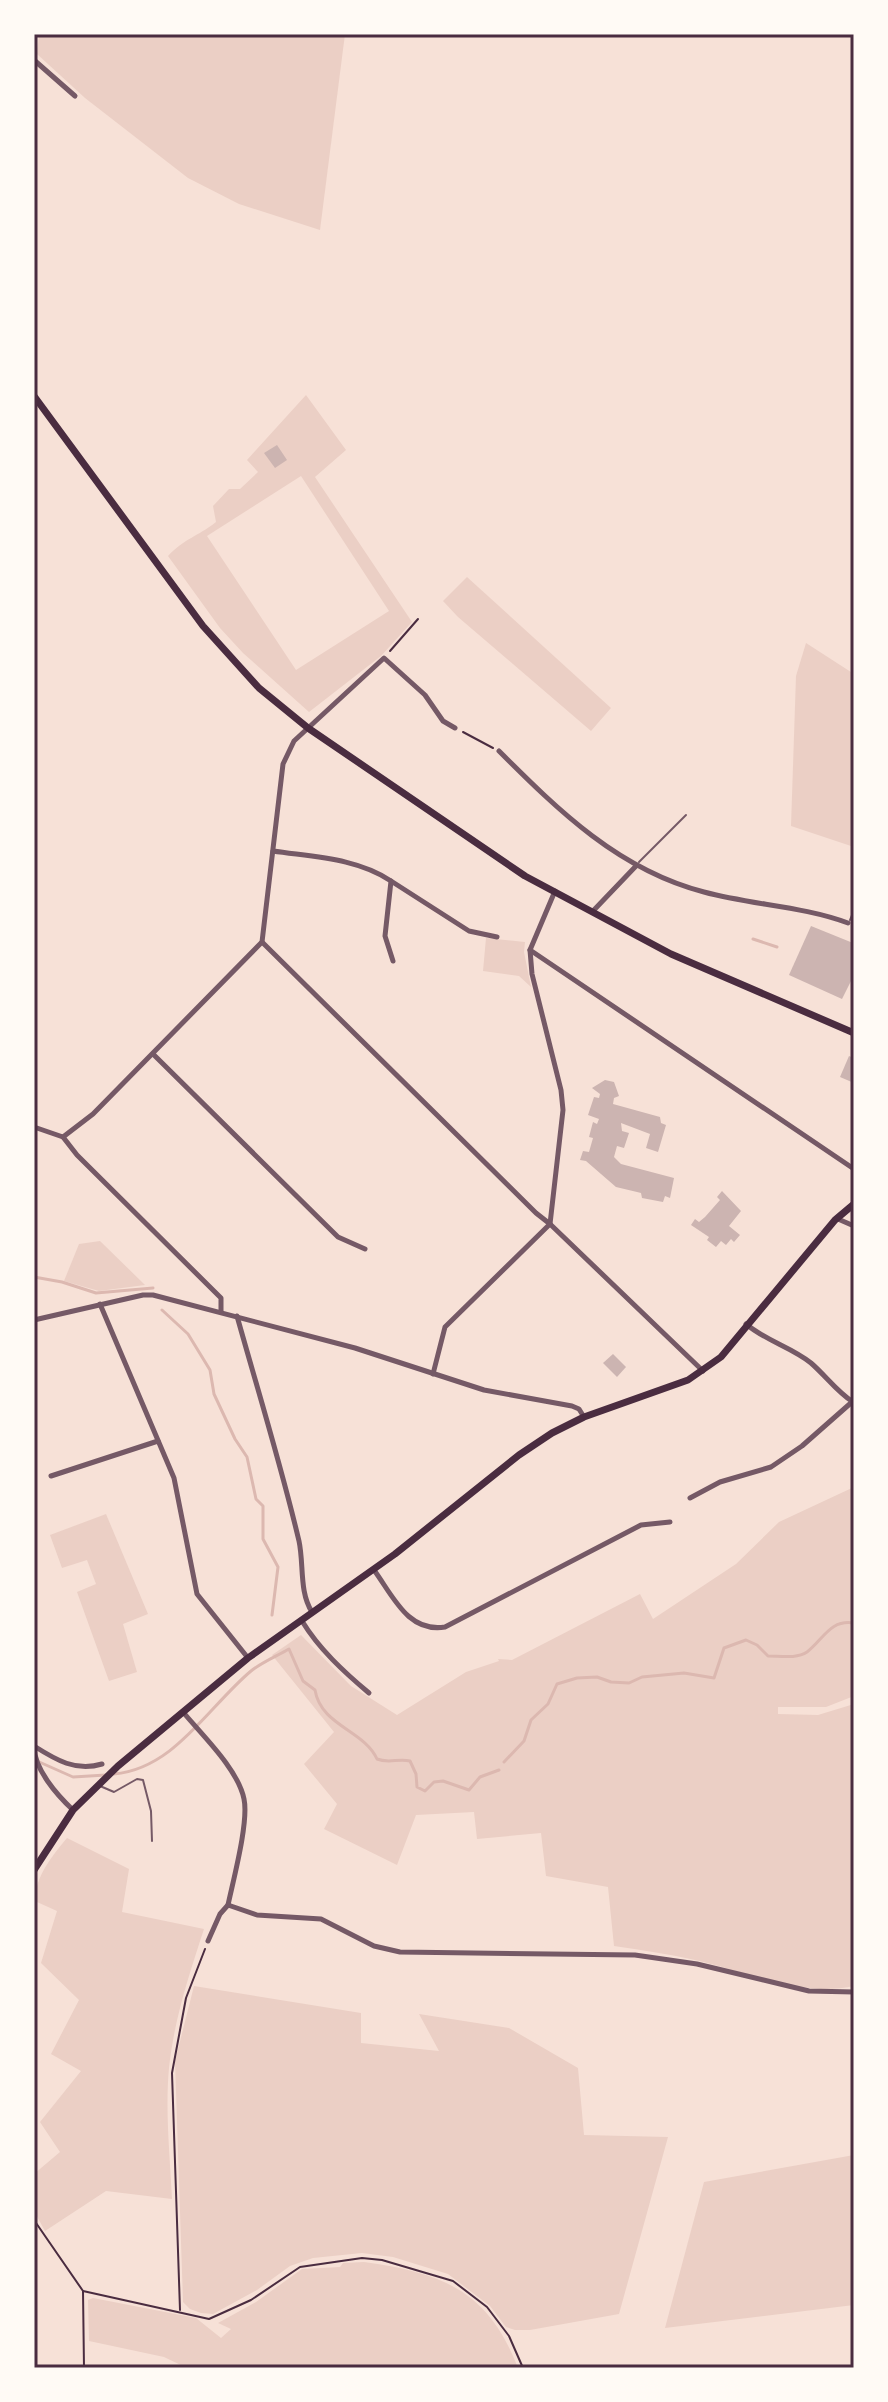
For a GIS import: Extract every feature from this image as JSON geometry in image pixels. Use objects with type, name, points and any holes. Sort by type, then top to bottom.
[{"type":"main road","points":[[34,396],[203,626],[259,688],[308,728],[494,857],[671,954],[854,1033]]},
{"type":"main road","points":[[34,1870],[73,1810],[118,1766],[248,1658],[374,1570],[519,1455],[584,1417],[672,1386],[703,1371],[721,1357],[837,1218],[854,1204]]},
{"type":"street","points":[[34,60],[75,96]]},
{"type":"street","points":[[63,1137],[93,1114],[262,942],[283,764],[287,750],[308,728],[384,658],[425,695],[443,721],[455,728]]},
{"type":"street","points":[[499,751],[585,833],[636,866],[701,891],[739,901],[817,912],[848,923]]},
{"type":"street","points":[[273,851],[353,864],[379,872],[469,931],[497,937]]},
{"type":"street","points":[[593,911],[636,866]]},
{"type":"street","points":[[391,881],[385,936],[393,961]]},
{"type":"street","points":[[433,1374],[445,1327],[550,1224],[563,1110],[561,1090],[532,974],[530,950],[555,891]]},
{"type":"street","points":[[262,942],[536,1213],[703,1371]]},
{"type":"street","points":[[530,950],[854,1169]]},
{"type":"street","points":[[153,1054],[338,1237],[365,1249]]},
{"type":"street","points":[[34,1127],[63,1137],[77,1155],[221,1298],[221,1311]]},
{"type":"street","points":[[837,1218],[854,1226]]},
{"type":"street","points":[[34,1320],[153,1295],[355,1348],[484,1390],[572,1406],[579,1409],[584,1417]]},
{"type":"street","points":[[100,1304],[174,1478],[197,1594],[248,1658]]},
{"type":"street","points":[[237,1316],[288,1493],[301,1548],[307,1604],[313,1613]]},
{"type":"street","points":[[690,1498],[720,1482],[771,1467],[802,1446],[853,1402],[795,1351],[763,1338],[746,1324]]},
{"type":"street","points":[[51,1476],[158,1441]]},
{"type":"street","points":[[374,1570],[411,1621],[422,1627],[445,1627],[641,1525],[670,1522]]},
{"type":"street","points":[[302,1621],[342,1670],[369,1693]]},
{"type":"street","points":[[183,1712],[223,1761],[244,1800],[228,1905],[220,1914],[208,1941]]},
{"type":"street","points":[[73,1810],[62,1800],[43,1772],[34,1755],[34,1746],[72,1766],[88,1768],[102,1764]]},
{"type":"street","points":[[228,1905],[257,1915],[321,1919],[374,1946],[400,1952],[635,1955],[697,1964],[809,1991],[854,1992]]},
{"type":"lane","points":[[636,866],[686,815]]},
{"type":"lane","points":[[848,923],[854,910]]},
{"type":"lane","points":[[98,1785],[114,1792],[137,1779],[143,1780],[151,1811],[152,1841]]},
{"type":"path","points":[[384,658],[418,619]]},
{"type":"path","points":[[455,728],[499,751]]},
{"type":"path","points":[[180,2310],[172,2073],[186,1998],[208,1941]]},
{"type":"path","points":[[34,2220],[83,2291],[84,2368]]},
{"type":"path","points":[[83,2291],[180,2310],[209,2319],[251,2300],[300,2267],[362,2258],[382,2260],[453,2281],[487,2307],[509,2336],[523,2368]]},
{"type":"shaded area","points":[[39,34],[345,34],[320,230],[239,204],[188,178],[85,98],[37,54]]},
{"type":"shaded area","points":[[306,395],[346,450],[315,477],[412,622],[381,656],[309,712],[220,628],[168,556],[216,522],[213,506],[229,489],[240,489],[258,472],[247,460]],"holes":[[[301,476],[389,611],[296,670],[207,536]]]},
{"type":"shaded area","points":[[467,577],[611,708],[591,731],[443,601]]},
{"type":"shaded area","points":[[806,643],[854,674],[854,847],[791,826],[796,676]]},
{"type":"shaded area","points":[[486,938],[525,942],[531,987],[519,976],[483,971]]},
{"type":"shaded area","points":[[100,1241],[145,1285],[99,1291],[64,1281],[79,1244]]},
{"type":"shaded area","points":[[854,1487],[854,1696],[826,1707],[778,1707],[778,1714],[818,1715],[854,1704],[854,1986],[814,1989],[794,1986],[695,1960],[614,1946],[608,1887],[546,1876],[541,1833],[477,1839],[474,1812],[416,1815],[397,1865],[324,1829],[337,1804],[304,1764],[334,1732],[272,1655],[301,1635],[351,1686],[397,1715],[466,1672],[498,1659],[512,1660],[640,1594],[653,1619],[736,1564],[779,1522]]},
{"type":"shaded area","points":[[106,1514],[148,1614],[123,1624],[137,1672],[109,1681],[77,1592],[96,1584],[87,1560],[62,1568],[50,1535]]},
{"type":"shaded area","points":[[67,1838],[129,1869],[122,1912],[204,1929],[178,2015],[171,2050],[168,2117],[172,2199],[106,2191],[45,2231],[34,2211],[34,2174],[60,2152],[40,2122],[81,2071],[51,2054],[79,2000],[41,1963],[57,1911],[37,1902],[34,1908],[40,1878]]},
{"type":"shaded area","points":[[194,1986],[361,2013],[361,2043],[439,2051],[419,2014],[509,2028],[578,2068],[584,2135],[668,2137],[619,2314],[515,2330],[506,2327],[490,2306],[448,2274],[393,2257],[362,2253],[313,2258],[290,2266],[257,2290],[213,2314],[190,2309],[183,2302],[175,2061]]},
{"type":"shaded area","points":[[854,2155],[854,2305],[665,2328],[704,2182]]},
{"type":"shaded area","points":[[364,2262],[417,2272],[459,2290],[477,2303],[492,2320],[518,2368],[187,2368],[164,2357],[89,2341],[88,2300],[93,2298],[196,2318],[221,2338],[231,2329],[218,2323],[256,2302],[302,2269]]},
{"type":"building","points":[[277,445],[287,460],[275,468],[264,453]]},
{"type":"building","points":[[811,926],[853,943],[854,975],[842,999],[789,975]]},
{"type":"building","points":[[849,1056],[854,1058],[854,1083],[840,1077]]},
{"type":"building","points":[[605,1080],[614,1082],[619,1096],[614,1098],[613,1104],[660,1117],[661,1123],[666,1125],[658,1152],[646,1148],[650,1134],[621,1123],[622,1131],[629,1133],[624,1148],[617,1146],[614,1157],[621,1164],[674,1178],[670,1198],[665,1196],[663,1202],[642,1198],[641,1193],[616,1187],[586,1161],[580,1160],[583,1151],[589,1152],[593,1122],[597,1124],[599,1119],[588,1115],[594,1097],[599,1098],[600,1094],[592,1088]]},
{"type":"building","points":[[722,1191],[741,1211],[729,1226],[740,1235],[734,1242],[731,1239],[726,1245],[721,1241],[716,1247],[707,1240],[709,1237],[691,1225],[695,1219],[699,1222],[705,1217],[720,1200],[717,1197]]},
{"type":"building","points":[[613,1354],[626,1367],[617,1377],[603,1363]]},
{"type":"waterway","points":[[753,939],[777,947]]},
{"type":"waterway","points":[[34,1277],[96,1293],[153,1288]]},
{"type":"waterway","points":[[162,1310],[188,1334],[210,1370],[214,1394],[247,1457],[256,1499],[263,1506],[263,1539],[278,1567],[272,1615]]},
{"type":"waterway","points":[[504,1762],[524,1741],[531,1720],[548,1704],[557,1684],[577,1678],[597,1677],[629,1683],[642,1677],[684,1673],[714,1678],[724,1648],[746,1640],[757,1645],[768,1656],[798,1656],[807,1652],[833,1627],[854,1623]]},
{"type":"waterway","points":[[114,1774],[135,1770],[172,1749],[251,1671],[289,1649],[303,1681],[315,1690],[325,1712],[363,1741],[377,1759],[410,1761],[416,1774],[417,1787],[425,1791],[434,1782],[443,1781],[469,1790],[480,1777],[499,1770]]},
{"type":"waterway","points":[[37,1761],[73,1777],[106,1775]]}]
